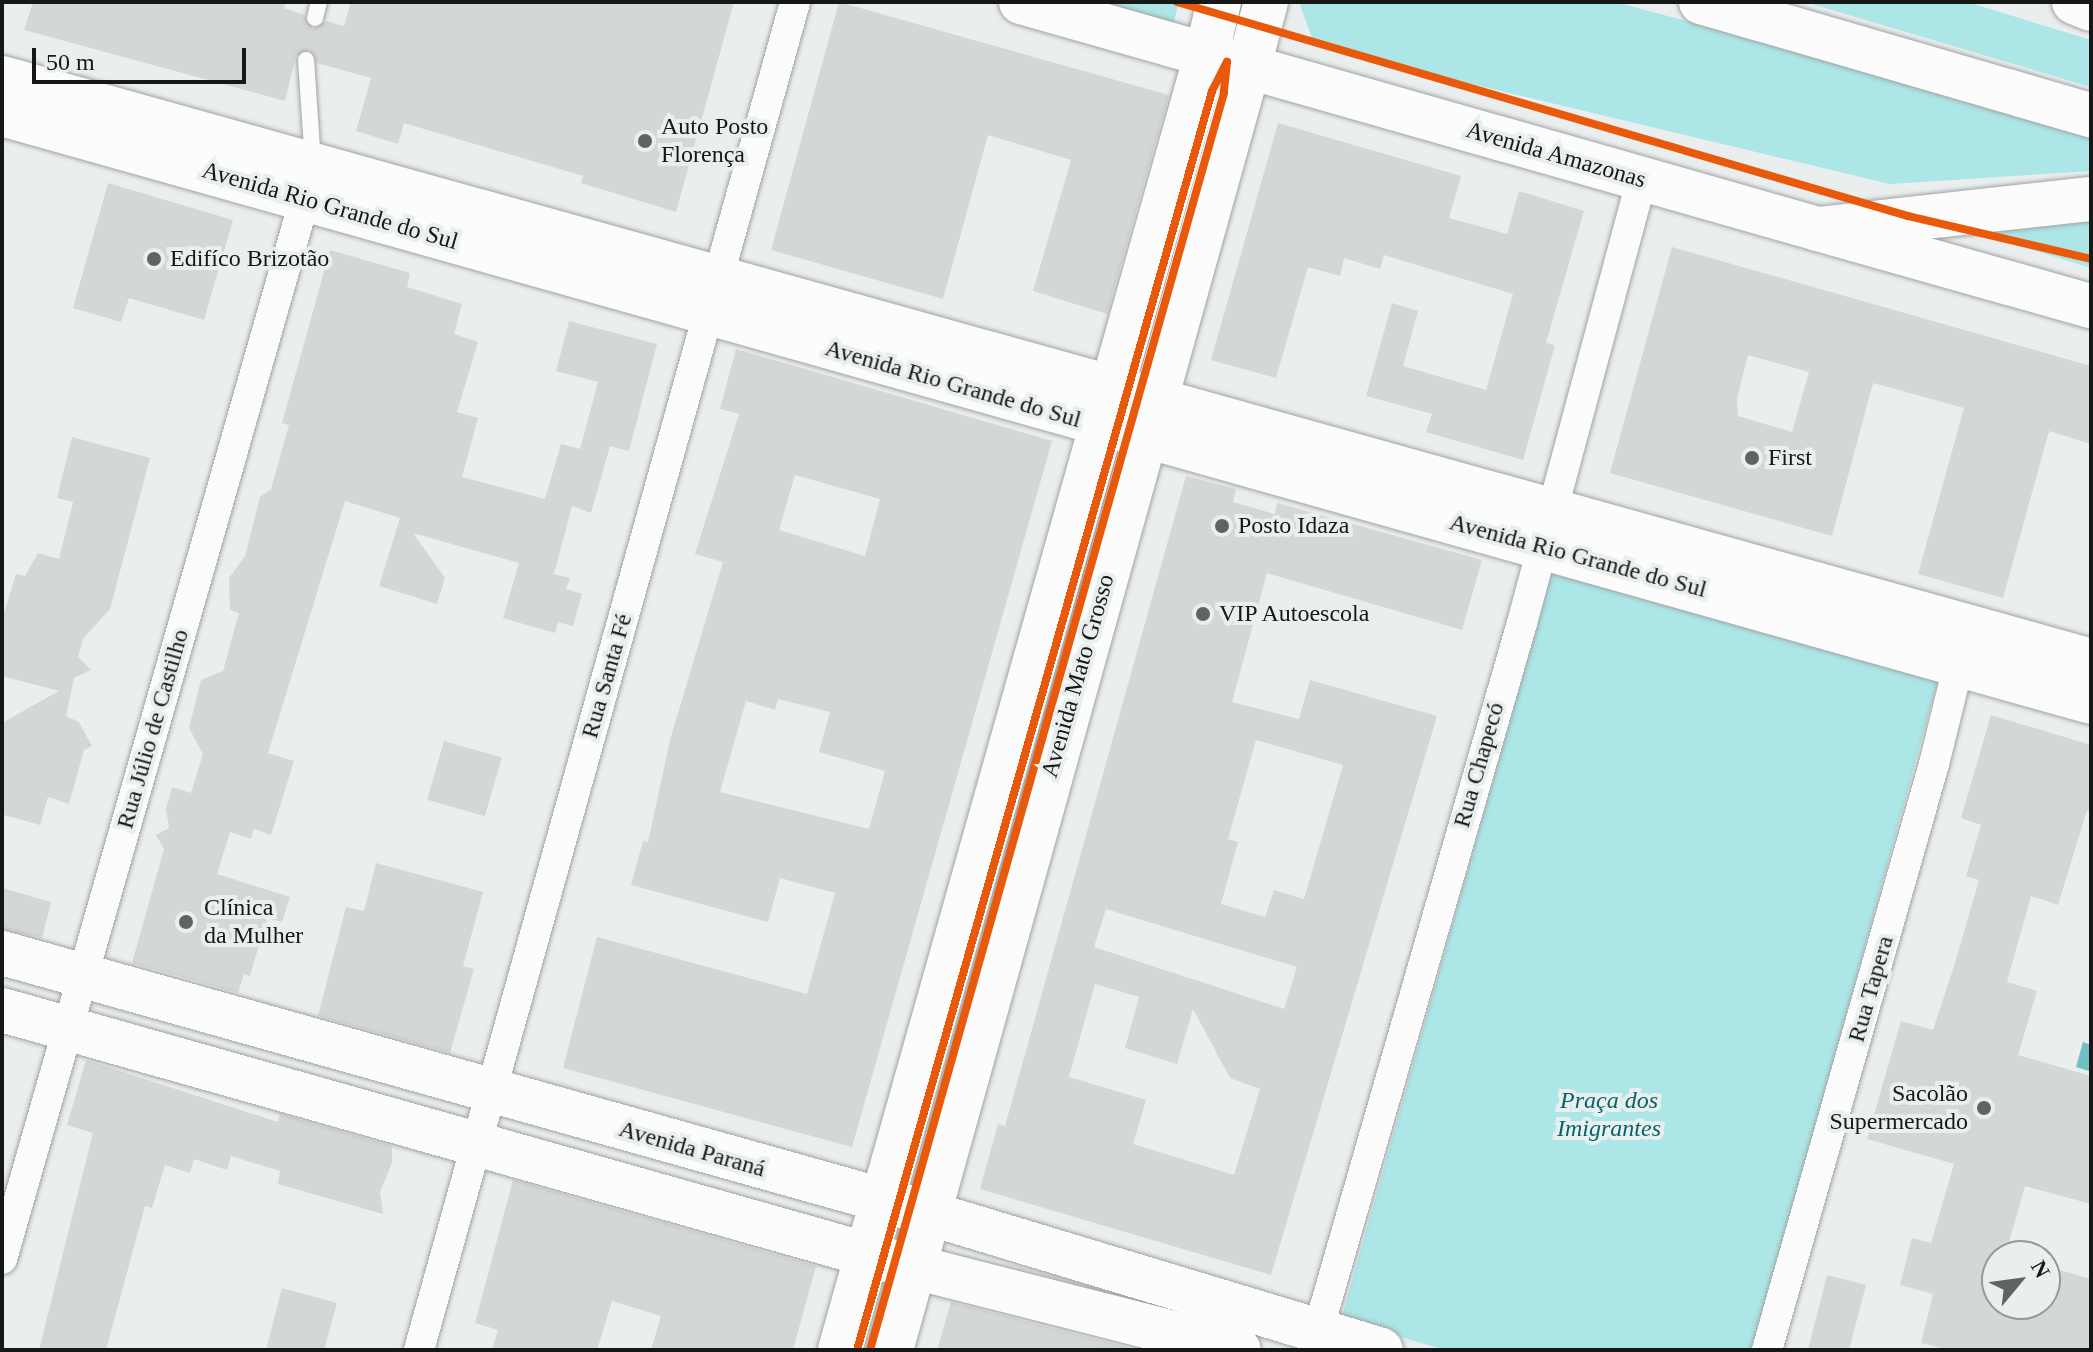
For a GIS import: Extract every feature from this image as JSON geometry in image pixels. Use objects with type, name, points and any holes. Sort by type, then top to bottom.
[{"type":"main road","name":"Avenida Amazonas","points":[[1021,2],[1248,69],[2091,306]]},
{"type":"main road","name":"Avenida Mato Grosso","points":[[840,1350],[1109,408],[1219,2]]},
{"type":"main road","name":"Avenida Mato Grosso","points":[[891,1350],[1266,2]]},
{"type":"main road","points":[[1701,2],[2091,115]]},
{"type":"main road","points":[[2074,2],[2091,9]]},
{"type":"main road","name":"Avenida Rio Grande do Sul","points":[[2,78],[310,182],[1963,645],[2091,702]]},
{"type":"main road","name":"Avenida Rio Grande do Sul","points":[[2,114],[310,182]]},
{"type":"main road","points":[[1818,229],[2091,199]]},
{"type":"main road","name":"Avenida Rio Grande do Sul","points":[[1963,645],[2091,661]]},
{"type":"main road","name":"Avenida Paraná","points":[[2,953],[928,1213],[1315,1341],[1381,1350]]},
{"type":"main road","points":[[2,1010],[867,1254],[1239,1350]]},
{"type":"street","name":"Rua Santa Fé","points":[[419,1350],[473,1143],[716,298],[795,2]]},
{"type":"street","name":"Rua Chapecó","points":[[1315,1341],[1548,528],[1642,179]]},
{"type":"street","name":"Rua Júlio de Castilho","points":[[2,1259],[310,182]]},
{"type":"street","name":"Rua Tapera","points":[[1767,1350],[1963,645]]},
{"type":"lane","points":[[306,60],[310,182]]},
{"type":"green space","points":[[1093,2],[1179,2],[1173,25]]},
{"type":"green space","points":[[1299,2],[1615,2],[2091,129],[2091,171],[1890,184],[1330,50],[1312,38]]},
{"type":"green space","points":[[1805,2],[1967,2],[2091,40],[2091,87]]},
{"type":"green space","points":[[2091,214],[2091,268],[1959,227]]},
{"type":"green space","name":"Praça dos Imigrantes","points":[[1554,564],[1941,669],[1754,1350],[1446,1350],[1341,1320]]},
{"type":"shaded area","points":[[2083,1042],[2091,1045],[2089,1071],[2076,1067]]},
{"type":"building","points":[[33,2],[286,2],[284,8],[304,15],[313,29],[326,21],[344,26],[351,2],[734,2],[676,212],[581,183],[583,176],[404,123],[398,144],[356,131],[371,78],[317,63],[310,50],[296,56],[285,101],[24,30]]},
{"type":"building","points":[[839,2],[1169,95],[1107,314],[1033,291],[1071,160],[988,135],[943,299],[771,250]]},
{"type":"building","points":[[1278,123],[1461,176],[1449,218],[1507,234],[1519,191],[1584,211],[1546,343],[1555,345],[1523,460],[1426,432],[1432,414],[1366,396],[1392,303],[1418,311],[1403,366],[1486,390],[1513,294],[1384,255],[1380,269],[1344,258],[1340,276],[1308,267],[1276,378],[1211,360]]},
{"type":"building","name":"Edifíco Brizotão","points":[[108,183],[233,220],[204,320],[129,298],[121,322],[73,308]]},
{"type":"building","points":[[1672,247],[2091,366],[2091,444],[2049,431],[2003,598],[1918,574],[1964,408],[1873,383],[1832,536],[1610,473]],"holes":[[[1748,355],[1809,372],[1792,432],[1738,416],[1737,398]]]},
{"type":"building","points":[[330,250],[410,273],[407,287],[462,304],[454,334],[478,342],[457,412],[478,418],[462,477],[545,499],[561,444],[580,449],[598,382],[556,371],[569,321],[657,344],[629,451],[610,446],[591,513],[572,506],[554,574],[570,578],[566,589],[582,594],[573,626],[558,622],[555,633],[503,618],[519,563],[413,533],[445,578],[437,604],[379,586],[400,518],[345,501],[268,753],[294,761],[271,835],[254,829],[251,839],[230,832],[217,874],[290,897],[282,922],[267,918],[250,976],[244,974],[238,993],[132,963],[164,849],[156,835],[169,828],[166,809],[172,787],[191,793],[203,754],[189,728],[201,680],[223,671],[239,613],[230,610],[229,578],[245,556],[260,497],[271,489],[289,425],[282,423]]},
{"type":"building","points":[[736,349],[1052,441],[852,1147],[563,1068],[597,937],[807,994],[835,893],[780,878],[768,922],[631,885],[643,841],[648,842],[670,740],[723,562],[695,554],[739,414],[720,409]],"holes":[[[795,475],[880,499],[865,556],[779,530]],[[778,699],[830,712],[819,752],[885,771],[869,829],[720,792],[746,701],[775,710]]]},
{"type":"building","points":[[72,437],[150,458],[110,609],[83,639],[78,657],[91,670],[74,678],[66,716],[79,722],[92,746],[84,750],[69,804],[48,797],[40,825],[4,815],[2,723],[59,691],[2,676],[2,620],[16,574],[25,576],[38,553],[59,559],[73,502],[57,498]]},
{"type":"building","points":[[1186,476],[1236,489],[1233,502],[1275,514],[1277,503],[1482,560],[1462,630],[1267,573],[1232,702],[1299,719],[1310,680],[1437,716],[1271,1275],[980,1189],[998,1124],[1005,1126]],"holes":[[[1256,740],[1343,765],[1304,899],[1274,890],[1265,917],[1221,904],[1238,842],[1228,839]],[[1106,909],[1297,967],[1284,1009],[1094,947]],[[1095,984],[1139,997],[1125,1048],[1177,1064],[1193,1009],[1230,1078],[1260,1089],[1234,1175],[1133,1144],[1146,1100],[1069,1077]]]},
{"type":"building","points":[[1991,715],[2091,745],[2091,811],[2087,810],[2058,905],[2031,896],[2007,982],[2037,991],[2018,1055],[2091,1076],[2091,1204],[2025,1186],[2010,1240],[1981,1240],[1981,1320],[2061,1320],[2061,1271],[2091,1279],[2091,1350],[1949,1350],[1921,1343],[1933,1294],[1900,1285],[1912,1238],[1931,1243],[1954,1164],[1867,1139],[1901,1021],[1933,1030],[1954,966],[1979,880],[1966,876],[1981,825],[1961,818]]},
{"type":"building","points":[[444,741],[502,758],[485,816],[427,800]]},
{"type":"building","points":[[376,863],[483,892],[463,966],[474,969],[450,1053],[318,1016],[346,907],[364,911]]},
{"type":"building","points":[[2,888],[51,902],[42,938],[2,929]]},
{"type":"building","points":[[86,1060],[278,1122],[280,1114],[392,1146],[392,1163],[380,1192],[383,1214],[278,1184],[280,1171],[231,1156],[227,1170],[194,1159],[190,1173],[165,1165],[152,1208],[145,1206],[106,1350],[39,1350],[93,1133],[67,1125]]},
{"type":"building","points":[[513,1180],[816,1266],[793,1350],[651,1350],[661,1316],[612,1301],[597,1350],[492,1350],[498,1330],[475,1323]]},
{"type":"building","points":[[1827,1275],[1866,1285],[1849,1350],[1808,1350]]},
{"type":"building","points":[[282,1288],[337,1303],[324,1350],[266,1350]]},
{"type":"building","points":[[951,1302],[1130,1348],[937,1350]]},
{"type":"cycle path","points":[[1177,2],[1908,216],[2091,259]]},
{"type":"cycle path","points":[[857,1350],[1212,91],[1227,62],[1224,93],[870,1350]]},
{"type":"place","name":"Auto Posto Florença","points":[[645,141]]},
{"type":"place","name":"Edifíco Brizotão","points":[[154,259]]},
{"type":"place","name":"First","points":[[1752,458]]},
{"type":"place","name":"Posto Idaza","points":[[1222,526]]},
{"type":"place","name":"VIP Autoescola","points":[[1203,614]]},
{"type":"place","name":"Clínica da Mulher","points":[[186,922]]},
{"type":"place","name":"Sacolão Supermercado","points":[[1984,1108]]}]
